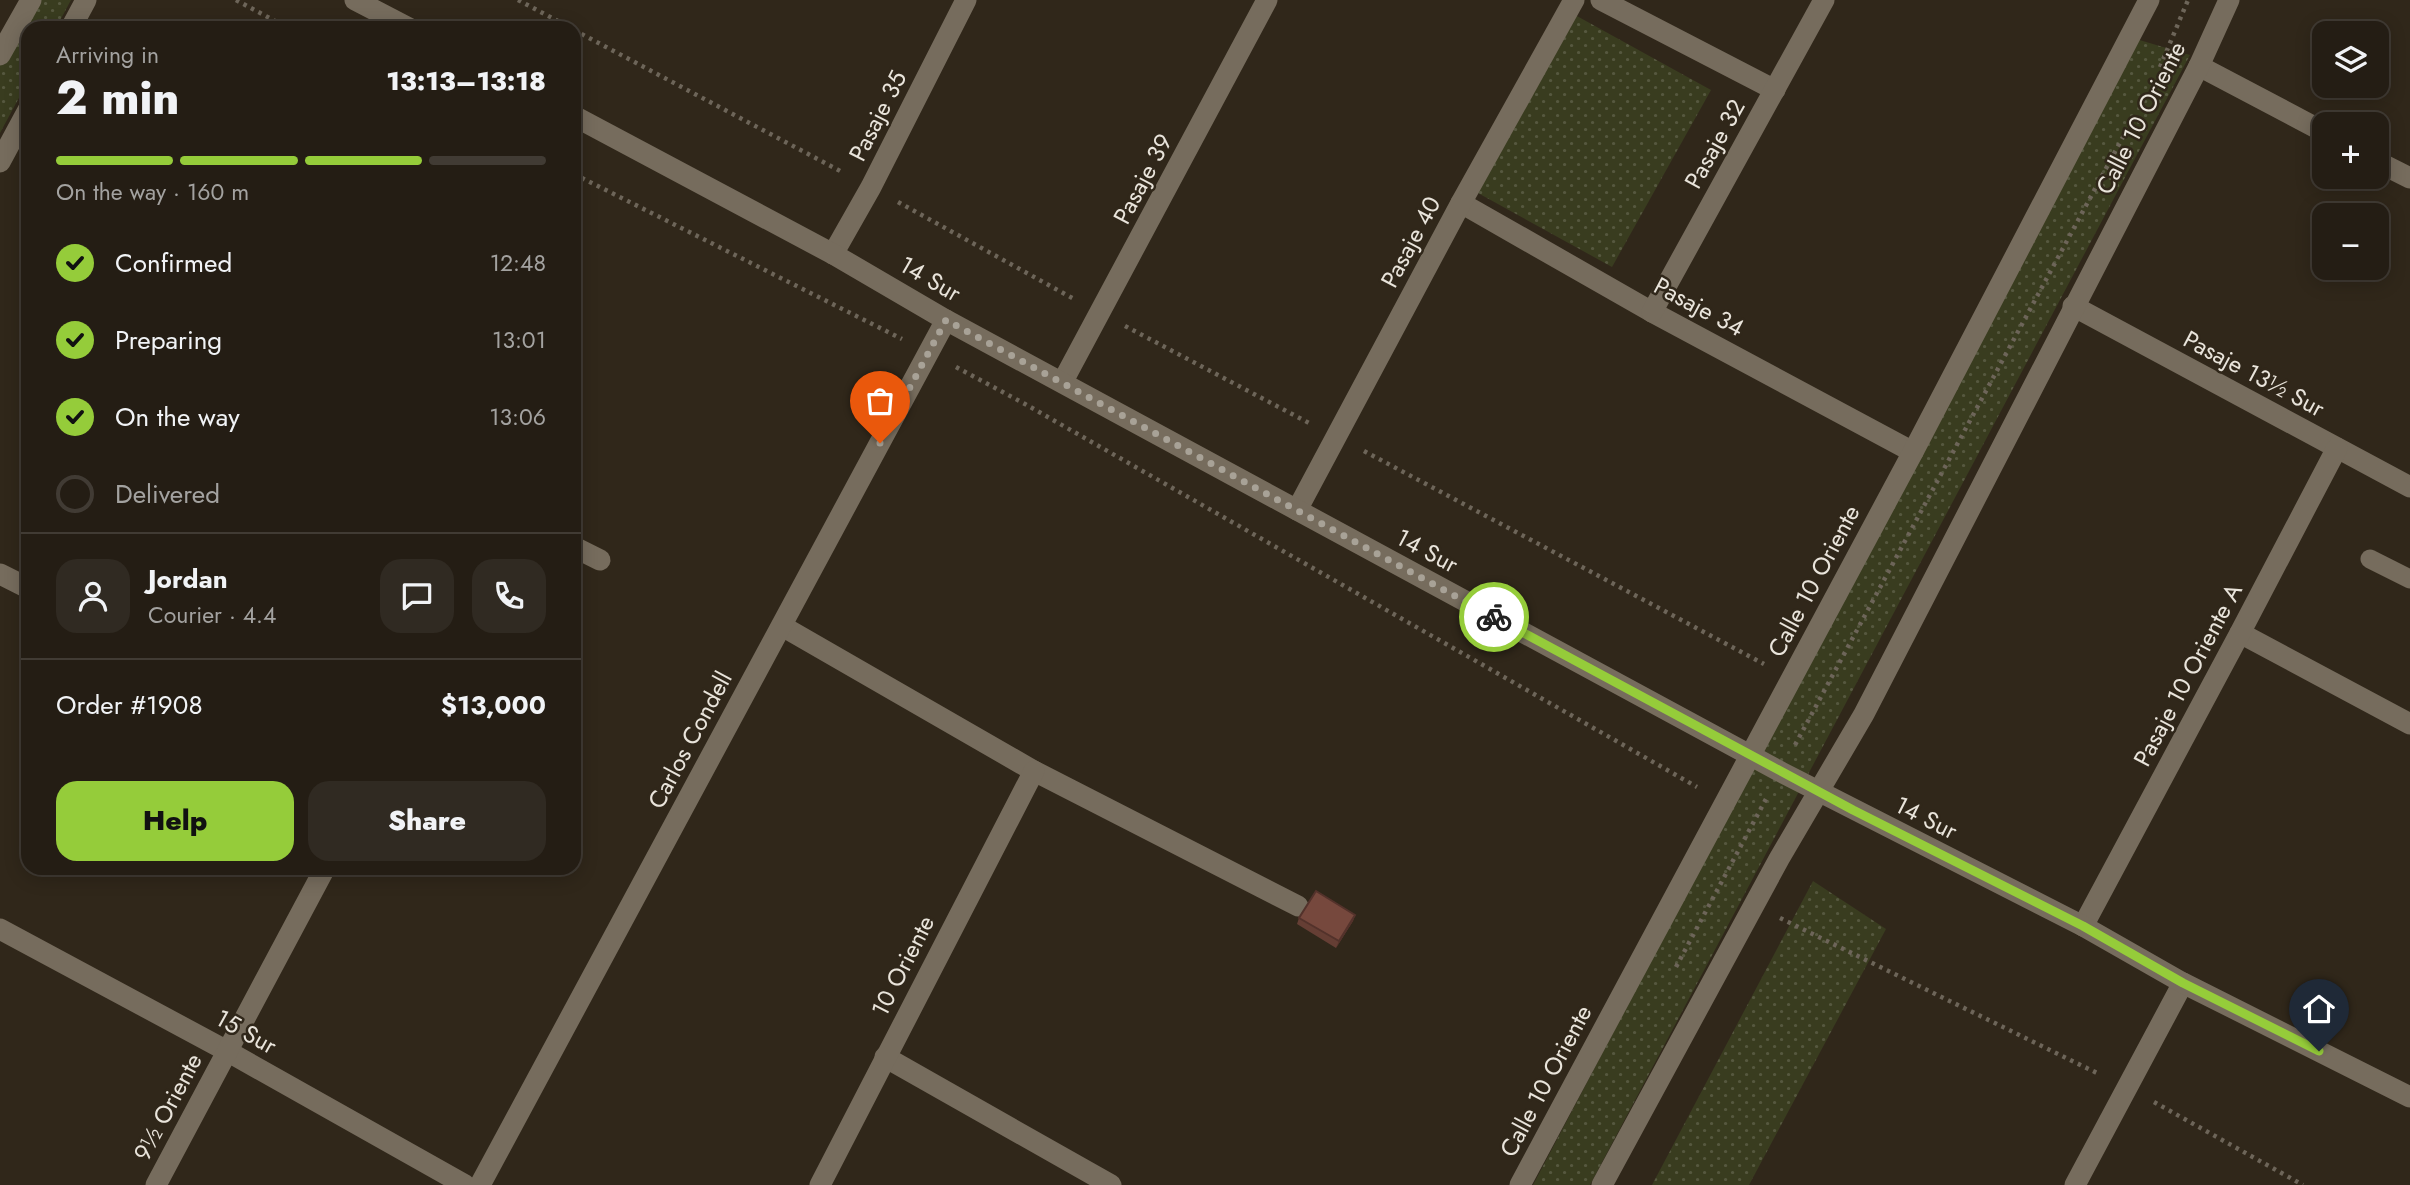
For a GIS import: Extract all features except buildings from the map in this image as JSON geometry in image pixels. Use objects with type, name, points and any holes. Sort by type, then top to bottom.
[{"type":"street","points":[[0,55],[31,0]]},
{"type":"street","points":[[76,21],[86,0]]},
{"type":"street","points":[[355,0],[396,21]]},
{"type":"street","name":"Pasaje 35","points":[[833,254],[871,187],[966,0]]},
{"type":"street","name":"Pasaje 39","points":[[1063,381],[1267,0]]},
{"type":"street","name":"Pasaje 40","points":[[1297,510],[1461,203],[1574,0]]},
{"type":"street","points":[[1601,0],[1775,90]]},
{"type":"street","name":"Pasaje 32","points":[[1652,312],[1824,0]]},
{"type":"street","name":"Calle 10 Oriente","points":[[1529,1182],[1750,756],[1913,452],[2149,0]]},
{"type":"street","name":"Calle 10 Oriente","points":[[1602,1185],[1754,905],[1870,701],[2199,66],[2229,0]]},
{"type":"street","points":[[2199,66],[2312,126]]},
{"type":"street","name":"14 Sur","points":[[581,120],[833,254],[946,320],[1063,381],[1750,756],[2083,926],[2183,983],[2410,1097]]},
{"type":"street","points":[[0,162],[21,123]]},
{"type":"street","points":[[2389,168],[2410,178]]},
{"type":"street","name":"Pasaje 34","points":[[1461,203],[1652,312],[1913,452]]},
{"type":"street","name":"Pasaje 13½ Sur","points":[[2073,306],[2410,487]]},
{"type":"street","name":"Carlos Condell","points":[[480,1185],[946,320]]},
{"type":"street","name":"Pasaje 10 Oriente A","points":[[2083,926],[2337,448]]},
{"type":"street","points":[[581,550],[600,559]]},
{"type":"street","points":[[0,573],[21,584]]},
{"type":"street","points":[[782,626],[1034,771],[1298,906]]},
{"type":"street","points":[[2240,633],[2410,724]]},
{"type":"street","name":"10 Oriente","points":[[820,1185],[1034,771]]},
{"type":"street","name":"9½ Oriente","points":[[156,1185],[321,875]]},
{"type":"street","name":"15 Sur","points":[[0,929],[227,1051],[465,1185]]},
{"type":"street","points":[[2075,1185],[2183,983]]},
{"type":"street","points":[[885,1057],[1111,1185]]},
{"type":"lane","points":[[2370,559],[2410,579]]},
{"type":"path","points":[[236,0],[275,21]]},
{"type":"path","points":[[518,0],[557,21]]},
{"type":"path","points":[[2156,76],[2188,0]]},
{"type":"path","points":[[581,34],[871,187],[1101,314],[1768,666]]},
{"type":"path","points":[[1670,978],[2137,113]]},
{"type":"path","points":[[581,178],[928,352],[1025,404],[1706,792]]},
{"type":"path","points":[[1754,905],[2127,1087],[2303,1185]]},
{"type":"green space","points":[[21,0],[71,0],[60,21],[21,21],[21,94],[0,133],[0,40]]},
{"type":"green space","points":[[1566,10],[1711,90],[1612,267],[1467,187]]},
{"type":"green space","points":[[2136,39],[2190,55],[1590,1185],[1533,1185]]},
{"type":"green space","points":[[1813,881],[1886,929],[1749,1185],[1652,1185]]},
{"type":"way so far","points":[[880,443],[946,320],[1063,381],[1494,617]]},
{"type":"route","points":[[1494,617],[1853,810],[2083,926],[2183,983],[2319,1051]]}]
